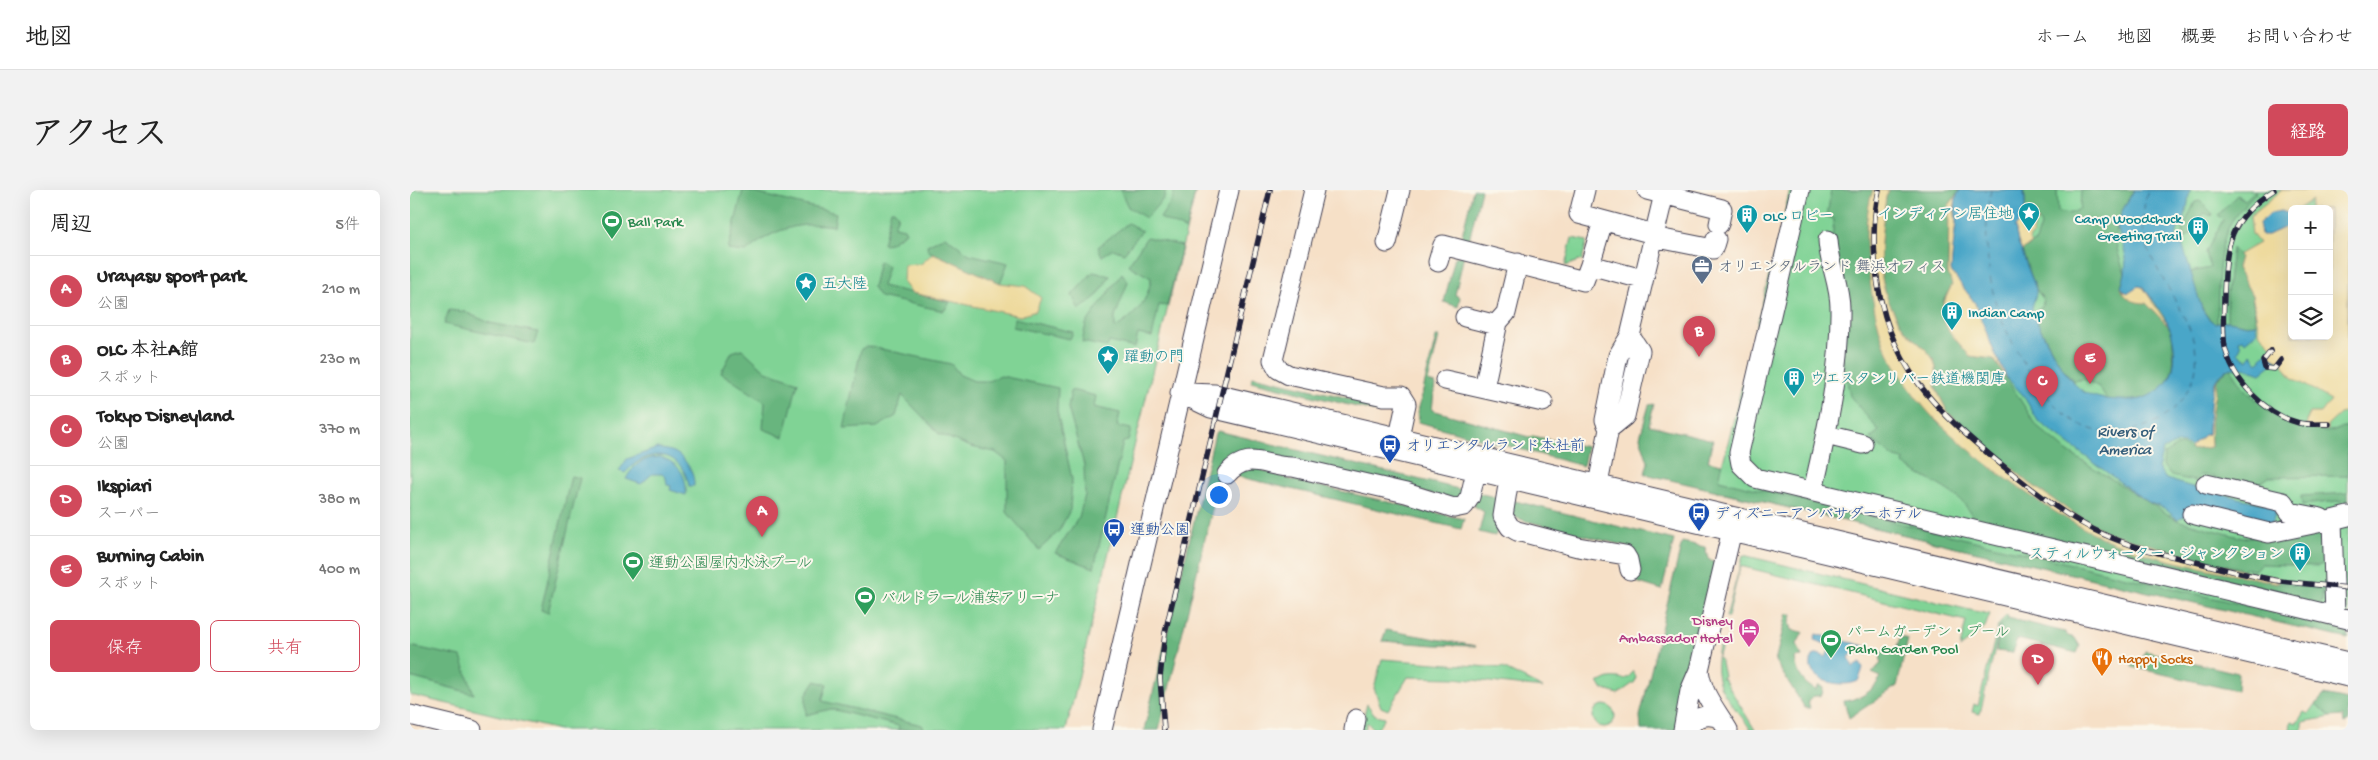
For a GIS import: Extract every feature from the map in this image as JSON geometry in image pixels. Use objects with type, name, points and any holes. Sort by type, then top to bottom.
[{"type":"street","points":[[1102,730],[1229,190]]},
{"type":"street","points":[[1314,190],[1274,352],[1276,365],[1289,375],[1384,396],[1401,396],[1406,404],[1399,437]]},
{"type":"street","points":[[1387,243],[1400,190]]},
{"type":"street","points":[[1585,190],[1579,214],[1653,236],[1713,249],[1722,209],[1659,191],[1653,236],[1630,336],[1640,351],[1625,416],[1609,429],[1597,491]]},
{"type":"street","points":[[1800,190],[1739,453],[1741,464],[1755,478],[2342,618],[2340,518]]},
{"type":"street","points":[[1438,262],[1443,246],[1518,262],[1584,280],[1603,221]]},
{"type":"street","points":[[1813,491],[1826,435],[1834,384],[1841,304],[1829,253],[1828,240]]},
{"type":"street","points":[[1484,388],[1497,324],[1506,313],[1518,262]]},
{"type":"street","points":[[1590,265],[1642,279]]},
{"type":"street","points":[[1465,317],[1497,324]]},
{"type":"street","points":[[1444,380],[1543,402]]},
{"type":"street","points":[[1180,393],[1215,394],[1399,437],[1732,530],[2348,677]]},
{"type":"street","points":[[1180,393],[1211,408],[1509,479],[1597,491],[2348,662]]},
{"type":"street","points":[[1826,435],[1863,444]]},
{"type":"street","points":[[1228,474],[1236,464],[1249,460],[1293,467],[1406,493],[1454,508],[1464,506],[1470,497],[1476,471]]},
{"type":"street","points":[[1509,479],[1503,510],[1506,522],[1516,531],[1628,562]]},
{"type":"street","points":[[2206,484],[2283,502],[2290,512],[2340,518]]},
{"type":"street","points":[[2192,514],[2269,532],[2340,518]]},
{"type":"street","points":[[1684,730],[1690,691],[1717,627],[1732,530]]},
{"type":"street","points":[[1699,670],[1701,684],[1724,724]]},
{"type":"street","points":[[410,715],[472,730]]},
{"type":"street","points":[[1684,730],[1701,716],[1709,715],[1724,724]]},
{"type":"green space","points":[[410,190],[1196,190],[1066,730],[559,730],[410,695]]},
{"type":"green space","points":[[743,190],[836,213],[834,226],[810,225],[787,228],[776,232],[746,252],[728,250]]},
{"type":"green space","points":[[1120,190],[1166,190],[1164,198],[1146,218],[1128,207]]},
{"type":"green space","points":[[1175,190],[1196,190],[1186,230],[1160,218],[1172,200]]},
{"type":"green space","points":[[1473,190],[1481,190],[1469,241],[1461,239]]},
{"type":"green space","points":[[1790,190],[2348,190],[2348,638],[1716,491]]},
{"type":"green space","points":[[1831,190],[1873,190],[1867,255],[1905,381],[1937,422],[2024,491],[2070,520],[2151,555],[2279,583],[2322,589],[2322,602],[2318,606],[1974,521],[1962,502],[1944,488],[1903,464],[1904,460],[1895,458],[1870,438],[1879,431],[1850,396],[1843,361],[1832,242],[1834,219],[1827,217]]},
{"type":"green space","points":[[1889,190],[1960,190],[1949,205],[1948,273],[1952,285],[1943,301],[1970,356],[1994,359],[2037,426],[2068,452],[2177,520],[2243,538],[2317,529],[2323,536],[2325,563],[2318,566],[2260,564],[2255,570],[2242,569],[2153,547],[2108,533],[2074,514],[2028,482],[1948,413],[1935,386],[1936,367],[1933,359],[1905,330],[1890,304],[1884,288],[1881,262],[1883,223],[1886,197]]},
{"type":"green space","points":[[2023,190],[2057,190],[2058,211],[2072,213],[2080,208],[2081,190],[2134,190],[2122,212],[2116,230],[2117,249],[2125,273],[2121,287],[2161,316],[2170,329],[2173,340],[2173,365],[2170,377],[2164,386],[2155,393],[2145,398],[2133,400],[2107,400],[2099,387],[2084,379],[2074,381],[2062,368],[2032,313],[2042,306],[2043,299],[2036,289],[2022,251],[2036,241],[2041,226],[2039,221],[2025,217]]},
{"type":"green space","points":[[2255,191],[2256,193],[2241,208],[2229,226],[2225,237],[2220,260],[2217,322],[2214,323],[2201,307],[2190,272],[2210,268],[2206,252],[2223,220],[2218,215],[2237,195],[2245,200]]},
{"type":"green space","points":[[2200,201],[2212,213],[2211,216],[2204,213],[2196,232],[2184,238],[2182,230],[2195,202]]},
{"type":"green space","points":[[891,210],[894,210],[898,215],[894,226],[904,228],[906,232],[890,243],[883,244]]},
{"type":"green space","points":[[1128,223],[1142,231],[1124,253],[1113,249],[1102,256],[1098,247]]},
{"type":"green space","points":[[945,236],[969,254],[1008,263],[1000,283],[928,251],[927,245]]},
{"type":"green space","points":[[1147,237],[1182,246],[1167,306],[1159,305],[1152,337],[1138,334],[1135,348],[1109,342],[1107,347],[1082,342],[1086,324],[1122,273],[1128,282],[1115,317],[1115,328],[1129,318],[1144,301],[1151,278],[1128,265]]},
{"type":"green space","points":[[1572,238],[1587,241],[1582,260],[1565,266]]},
{"type":"green space","points":[[2232,248],[2240,257],[2237,268],[2252,295],[2256,324],[2247,325],[2227,321],[2227,292]]},
{"type":"green space","points":[[1464,255],[1455,295],[1460,297],[1458,307],[1444,302],[1455,257]]},
{"type":"green space","points":[[879,261],[888,266],[882,286],[950,302],[944,311],[880,297],[873,287]]},
{"type":"green space","points":[[1093,272],[1110,276],[1098,295],[1079,310],[1072,295]]},
{"type":"green space","points":[[449,310],[465,312],[490,323],[538,332],[534,344],[444,324]]},
{"type":"green space","points":[[1014,318],[1073,332],[1070,339],[1013,327]]},
{"type":"green space","points":[[1436,337],[1439,337],[1428,382],[1435,384],[1432,410],[1529,437],[1533,436],[1587,447],[1583,466],[1418,422],[1419,416],[1417,415]]},
{"type":"green space","points":[[867,346],[951,364],[960,375],[974,381],[988,381],[1001,376],[1058,388],[1057,411],[1072,479],[1070,510],[1059,531],[1039,550],[1007,512],[1007,461],[995,452],[971,447],[939,434],[902,395],[896,416],[877,427],[844,429],[861,349]]},
{"type":"green space","points":[[742,349],[766,371],[798,382],[784,437],[763,429],[765,402],[721,373],[732,352]]},
{"type":"green space","points":[[2230,367],[2246,391],[2267,409],[2289,422],[2326,432],[2348,427],[2348,476],[2269,477],[2253,488],[2226,486],[2214,476],[2200,475],[2195,481],[2171,476],[2163,466],[2164,454],[2182,445],[2191,450],[2211,447],[2210,423],[2217,379]]},
{"type":"green space","points":[[1253,376],[1383,406],[1381,413],[1251,381]]},
{"type":"green space","points":[[1071,390],[1096,396],[1094,407],[1120,413],[1117,426],[1131,429],[1128,441],[1123,442],[1094,568],[1055,553],[1079,517],[1085,495],[1084,465],[1068,408]]},
{"type":"green space","points":[[1654,404],[1649,425],[1713,440],[1708,461],[1722,464],[1719,480],[2348,630],[2348,639],[1645,474],[1648,462],[1640,437],[1649,405]]},
{"type":"green space","points":[[1218,431],[1463,490],[1461,497],[1457,500],[1249,452],[1232,456],[1222,468],[1159,730],[1144,730],[1215,433]]},
{"type":"green space","points":[[1256,468],[1292,480],[1464,519],[1461,529],[1236,476],[1239,471]]},
{"type":"green space","points":[[571,476],[580,478],[548,613],[541,610]]},
{"type":"green space","points":[[1478,493],[1499,498],[1499,527],[1495,536],[1479,532],[1484,512],[1474,506]]},
{"type":"green space","points":[[2348,493],[2348,500],[2302,505],[2301,496]]},
{"type":"green space","points":[[1511,500],[1674,540],[1662,590],[1636,582],[1636,568],[1626,546],[1514,517],[1510,507]]},
{"type":"green space","points":[[1682,542],[1705,547],[1708,559],[1715,563],[1676,730],[1641,730],[1640,716]]},
{"type":"green space","points":[[1743,555],[1990,614],[1985,627],[1960,648],[1966,621],[1740,566],[1728,617],[1726,617]]},
{"type":"green space","points":[[1787,613],[1792,615],[1790,623],[1792,630],[1803,632],[1797,644],[1802,657],[1795,658],[1799,673],[1811,687],[1816,690],[1819,685],[1823,688],[1822,695],[1813,697],[1808,702],[1810,708],[1805,708],[1775,661]]},
{"type":"green space","points":[[2007,614],[2008,618],[2000,626],[1980,714],[1972,712],[1974,704],[1978,706],[1998,626]]},
{"type":"green space","points":[[2008,618],[2065,632],[2068,636],[2075,638],[2080,646],[2077,653],[2017,639],[2013,653],[1996,651],[2000,626]]},
{"type":"green space","points":[[1386,630],[1476,646],[1382,641]]},
{"type":"green space","points":[[1900,637],[1908,639],[1897,686],[1849,718],[1844,701],[1856,699],[1874,687],[1881,677],[1872,673],[1881,663],[1880,652],[1896,650]]},
{"type":"green space","points":[[1720,642],[1721,650],[1717,657]]},
{"type":"green space","points":[[410,646],[461,657],[474,694],[410,677]]},
{"type":"green space","points":[[2145,651],[2238,673],[2237,691],[2132,667],[2133,662],[2141,664]]},
{"type":"green space","points":[[1717,658],[1720,659],[1724,676],[1721,678],[1724,679],[1755,730],[1751,730],[1722,690],[1717,671]]},
{"type":"green space","points":[[1382,659],[1503,668],[1543,688],[1455,678],[1408,677],[1388,710],[1381,707],[1374,688]]},
{"type":"green space","points":[[1633,671],[1636,677],[1635,682],[1618,694],[1602,689],[1598,682],[1609,678],[1623,679],[1628,677]]},
{"type":"green space","points":[[815,681],[827,684],[822,701],[922,725],[925,730],[898,730],[899,726],[831,709],[806,715],[806,695]]},
{"type":"green space","points":[[2324,695],[2348,700],[2348,722],[2344,723],[2343,716],[2331,717],[2316,704]]},
{"type":"green space","points":[[1367,704],[1375,715],[1385,717],[1377,730],[1374,730],[1367,722],[1365,730],[1360,730]]},
{"type":"green space","points":[[2316,704],[2331,717],[2302,722],[2302,730],[2290,730],[2291,721],[2297,723],[2304,712],[2309,714]]},
{"type":"green space","points":[[1604,705],[1612,708],[1615,716],[1612,724],[1604,727],[1596,724],[1593,716],[1596,708]]},
{"type":"sand","points":[[1873,190],[1889,190],[1886,197],[1881,249],[1882,275],[1888,300],[1905,330],[1933,359],[1936,367],[1935,387],[1948,413],[2028,482],[2074,514],[2108,533],[2232,568],[2279,578],[2279,583],[2167,560],[2103,538],[2039,502],[1996,471],[1939,423],[1924,407],[1902,376],[1889,355],[1879,328],[1871,291],[1866,242],[1868,210]]},
{"type":"sand","points":[[2282,190],[2348,190],[2348,411],[2340,414],[2327,426],[2327,430],[2306,427],[2309,413],[2321,413],[2331,400],[2291,377],[2281,361],[2269,356],[2269,351],[2274,348],[2260,334],[2252,295],[2237,268],[2240,257],[2238,255],[2259,243],[2252,234],[2250,216]]},
{"type":"sand","points":[[1957,195],[1954,209],[1956,220],[1951,271],[1975,303],[2007,378],[1994,359],[1970,356],[1945,324],[1943,307],[1952,285],[1948,273],[1949,205]]},
{"type":"sand","points":[[2025,217],[2039,221],[2034,225],[2033,235],[2029,240],[2032,243],[2022,251],[2015,227]]},
{"type":"sand","points":[[933,253],[1000,283],[1025,286],[1041,298],[1036,311],[1020,316],[912,293],[903,282],[904,265],[921,264]]},
{"type":"sand","points":[[2138,286],[2143,287],[2169,327],[2146,303],[2134,301],[2124,295],[2121,287],[2124,292]]},
{"type":"sand","points":[[2217,379],[2210,423],[2211,447],[2191,450],[2190,447],[2204,435],[2208,434],[2210,396]]},
{"type":"water","name":"Rivers of America","points":[[1960,190],[2023,190],[2025,217],[2015,227],[2018,242],[2036,289],[2032,313],[2048,344],[2069,377],[2084,392],[2095,397],[2112,400],[2137,400],[2164,386],[2169,379],[2174,363],[2174,345],[2165,318],[2143,287],[2138,286],[2127,293],[2121,287],[2125,273],[2126,257],[2117,227],[2122,211],[2134,190],[2190,190],[2185,215],[2178,228],[2177,239],[2183,246],[2202,309],[2214,323],[2229,321],[2247,325],[2256,324],[2257,332],[2245,342],[2243,339],[2239,340],[2241,346],[2238,353],[2248,360],[2251,354],[2258,363],[2263,359],[2261,357],[2269,351],[2269,356],[2276,359],[2276,361],[2261,373],[2239,368],[2224,372],[2218,377],[2211,395],[2208,434],[2204,435],[2190,447],[2176,444],[2163,450],[2158,468],[2166,479],[2277,507],[2271,527],[2187,515],[2177,519],[2164,508],[2150,503],[2136,494],[2038,421],[2023,395],[2007,378],[1975,303],[1951,271],[1956,224],[1955,202]]},
{"type":"water","points":[[2280,211],[2288,213],[2288,226],[2268,235],[2261,235],[2259,223],[2271,213]]},
{"type":"water","points":[[658,448],[674,452],[686,462],[694,481],[694,486],[689,486],[685,473],[679,464],[671,458],[663,456],[653,456],[644,459],[625,473],[619,471],[627,459]]},
{"type":"water","points":[[660,457],[677,466],[685,481],[686,495],[670,490],[671,486],[667,485],[666,478],[662,474],[652,474],[641,484],[626,479],[632,469],[644,460]]},
{"type":"water","name":"パームガーデン・プール Palm Garden Pool","points":[[1816,634],[1869,647],[1868,654],[1855,652],[1849,657],[1853,667],[1860,663],[1863,669],[1858,681],[1843,684],[1834,683],[1825,681],[1812,672],[1813,656],[1818,654],[1826,657],[1831,646],[1814,640]]},
{"type":"ferry route","points":[[1991,190],[1987,215],[1989,267],[1993,292],[2005,328],[2033,377],[2056,406],[2070,418],[2084,426],[2101,432],[2119,432],[2140,428],[2165,417],[2183,399],[2188,391],[2196,364],[2195,345],[2188,326],[2158,270],[2144,235],[2143,212],[2148,190]]},
{"type":"railway","points":[[1164,730],[1160,678],[1165,633],[1270,190]]},
{"type":"railway","points":[[1879,190],[1875,220],[1875,259],[1881,303],[1890,333],[1903,359],[1919,384],[1937,406],[1982,449],[2019,479],[2079,522],[2136,547],[2257,577],[2348,588]]},
{"type":"railway","points":[[2274,190],[2247,211],[2239,222],[2229,246],[2226,260],[2224,294],[2223,327],[2225,347],[2235,372],[2252,394],[2263,404],[2287,419],[2299,423],[2329,424]]},
{"type":"railway","points":[[2271,351],[2263,361],[2265,368],[2274,369],[2281,360]]},
{"type":"place","name":"インディアン居住地","points":[[2029,232]]},
{"type":"place","name":"OLC ロビー","points":[[1747,234]]},
{"type":"place","name":"Ball Park","points":[[612,240]]},
{"type":"place","name":"Camp Woodchuck Greeting Trail","points":[[2198,246]]},
{"type":"place","name":"オリエンタルランド 舞浜オフィス","points":[[1702,285]]},
{"type":"place","name":"五大陸","points":[[806,302]]},
{"type":"place","name":"Indian Camp","points":[[1952,331]]},
{"type":"place","name":"OLC 本社A館","points":[[1699,357]]},
{"type":"place","name":"躍動の門","points":[[1108,375]]},
{"type":"place","name":"Burning Cabin","points":[[2090,384]]},
{"type":"place","name":"ウエスタンリバー鉄道機関庫","points":[[1794,397]]},
{"type":"place","name":"Tokyo Disneyland","points":[[2042,407]]},
{"type":"place","name":"オリエンタルランド本社前","points":[[1390,464]]},
{"type":"place","name":"ディズニーアンバサダーホテル","points":[[1699,532]]},
{"type":"place","name":"Urayasu sport park","points":[[762,537]]},
{"type":"place","name":"運動公園","points":[[1114,548]]},
{"type":"place","name":"スティルウォーター・ジャンクション","points":[[2300,572]]},
{"type":"place","name":"運動公園屋内水泳プール","points":[[633,581]]},
{"type":"place","name":"バルドラール浦安アリーナ","points":[[865,616]]},
{"type":"place","name":"Disney Ambassador Hotel","points":[[1749,648]]},
{"type":"place","name":"パームガーデン・プール Palm Garden Pool","points":[[1831,659]]},
{"type":"place","name":"Happy Socks","points":[[2102,677]]},
{"type":"place","name":"Ikspiari","points":[[2038,685]]}]
